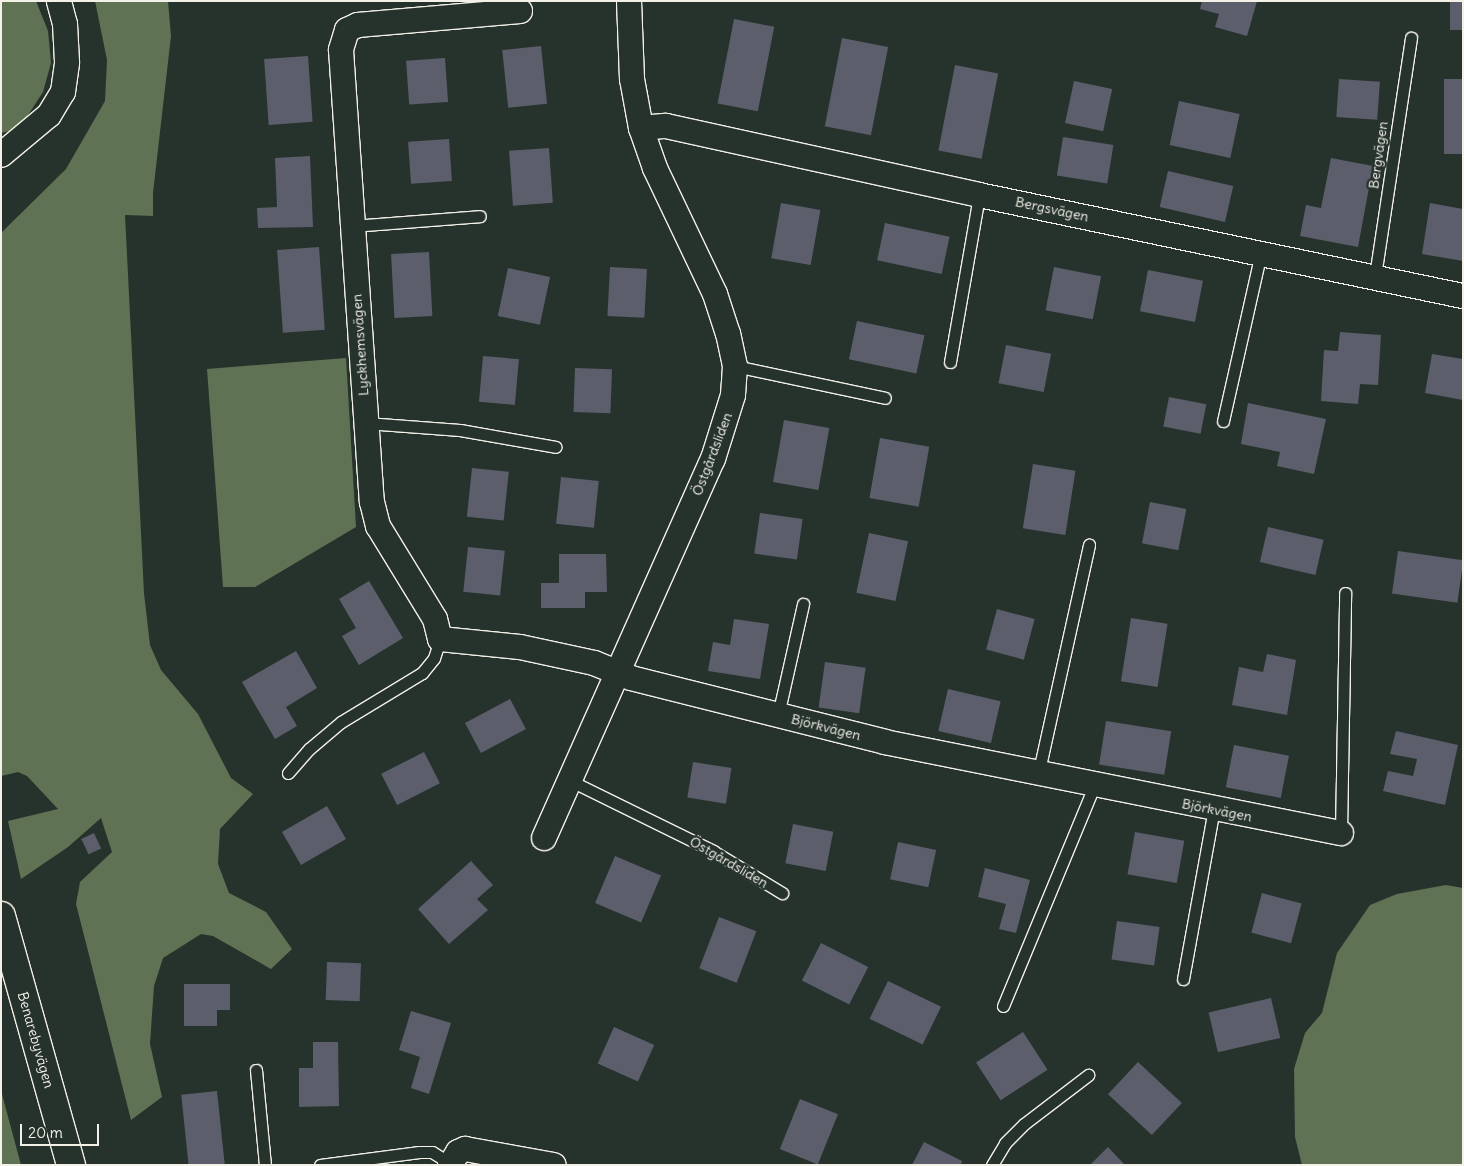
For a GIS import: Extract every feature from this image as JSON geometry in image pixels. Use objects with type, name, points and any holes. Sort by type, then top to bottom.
[{"type":"street","points":[[1,155],[49,115],[64,92],[67,62],[65,24],[59,1]]},
{"type":"street","name":"Östgårdsliden","points":[[544,838],[616,671],[716,451],[733,395],[735,366],[714,294],[655,168],[641,128],[632,79],[629,1]]},
{"type":"street","name":"Lyckhemsvägen","points":[[440,639],[435,619],[378,526],[372,502],[341,50],[347,30],[358,25],[520,11]]},
{"type":"street","name":"Bergsvägen","points":[[641,128],[666,126],[979,195],[1375,276],[1463,296]]},
{"type":"street","points":[[440,639],[520,648],[594,662],[616,671]]},
{"type":"street","name":"Björkvägen","points":[[616,671],[631,678],[778,715],[1038,775],[1341,833]]},
{"type":"street","name":"Benarebyvägen","points":[[1,916],[71,1165]]},
{"type":"street","points":[[450,1164],[458,1152],[465,1149],[554,1165]]},
{"type":"lane","name":"Bergvägen","points":[[1375,276],[1411,38]]},
{"type":"lane","points":[[950,362],[979,195]]},
{"type":"lane","points":[[352,226],[480,216]]},
{"type":"lane","points":[[1223,421],[1261,253]]},
{"type":"lane","points":[[735,366],[885,398]]},
{"type":"lane","points":[[366,422],[460,430],[556,446]]},
{"type":"lane","points":[[1038,775],[1089,545]]},
{"type":"lane","points":[[1341,833],[1345,592]]},
{"type":"lane","points":[[778,715],[803,604]]},
{"type":"lane","points":[[288,773],[309,749],[341,722],[422,673],[434,658],[440,639]]},
{"type":"lane","name":"Östgårdsliden","points":[[569,780],[713,851],[782,893]]},
{"type":"lane","points":[[1003,1006],[1094,786]]},
{"type":"lane","points":[[1183,979],[1214,809]]},
{"type":"lane","points":[[256,1070],[262,1159],[265,1165]]},
{"type":"lane","points":[[992,1165],[1005,1143],[1024,1124],[1088,1075]]},
{"type":"lane","points":[[320,1165],[419,1152],[432,1152],[450,1164]]},
{"type":"green space","points":[[1,1],[36,1],[48,31],[51,63],[43,92],[28,115],[15,130],[1,133]]},
{"type":"green space","points":[[95,1],[168,1],[171,36],[153,193],[153,216],[125,215],[144,593],[150,645],[161,670],[198,714],[231,778],[253,794],[220,829],[218,864],[229,893],[266,912],[292,949],[271,969],[213,936],[201,934],[163,958],[154,986],[150,1044],[162,1097],[131,1120],[76,904],[80,882],[112,852],[101,818],[68,847],[21,879],[8,821],[58,809],[27,776],[18,772],[1,776],[1,233],[66,169],[105,101],[107,60]]},
{"type":"green space","points":[[346,358],[356,527],[255,587],[223,587],[207,369]]},
{"type":"green space","points":[[1446,885],[1463,888],[1463,1165],[1302,1165],[1295,1137],[1294,1069],[1305,1033],[1322,1013],[1337,953],[1370,905],[1397,894]]},
{"type":"green space","points":[[1,1090],[3,1098],[21,1165],[1,1165]]},
{"type":"building","points":[[1202,1],[1257,1],[1247,36],[1215,27],[1219,14],[1200,9]]},
{"type":"building","points":[[1450,1],[1463,1],[1463,30],[1450,30]]},
{"type":"building","points":[[734,19],[774,27],[758,111],[718,103]]},
{"type":"building","points":[[842,38],[888,47],[871,135],[825,126]]},
{"type":"building","points":[[541,46],[547,104],[508,108],[502,50]]},
{"type":"building","points":[[308,56],[313,122],[269,125],[264,59]]},
{"type":"building","points":[[445,58],[448,102],[409,105],[406,61]]},
{"type":"building","points":[[955,65],[998,73],[982,159],[938,150]]},
{"type":"building","points":[[1339,79],[1380,82],[1377,120],[1336,117]]},
{"type":"building","points":[[1444,79],[1463,79],[1463,154],[1444,154]]},
{"type":"building","points":[[1074,81],[1112,89],[1103,131],[1065,123]]},
{"type":"building","points":[[1179,101],[1240,114],[1230,158],[1170,145]]},
{"type":"building","points":[[1063,137],[1113,145],[1107,183],[1057,176]]},
{"type":"building","points":[[449,139],[452,181],[411,184],[408,142]]},
{"type":"building","points":[[549,148],[553,203],[513,206],[509,151]]},
{"type":"building","points":[[310,156],[313,227],[258,228],[257,208],[277,207],[275,158]]},
{"type":"building","points":[[1331,158],[1373,166],[1358,247],[1300,236],[1306,205],[1321,208]]},
{"type":"building","points":[[1168,171],[1233,186],[1225,222],[1160,207]]},
{"type":"building","points":[[781,203],[820,210],[811,265],[771,258]]},
{"type":"building","points":[[1430,203],[1463,209],[1463,261],[1422,254]]},
{"type":"building","points":[[885,223],[950,237],[942,274],[877,260]]},
{"type":"building","points":[[319,247],[325,330],[283,333],[277,250]]},
{"type":"building","points":[[429,252],[432,316],[394,318],[391,254]]},
{"type":"building","points":[[610,267],[647,269],[644,318],[607,316]]},
{"type":"building","points":[[1054,267],[1101,276],[1093,319],[1046,310]]},
{"type":"building","points":[[508,268],[550,277],[540,325],[498,316]]},
{"type":"building","points":[[1148,270],[1203,281],[1195,322],[1140,311]]},
{"type":"building","points":[[857,321],[924,335],[916,373],[849,359]]},
{"type":"building","points":[[1340,332],[1381,335],[1378,385],[1360,384],[1358,404],[1321,401],[1324,350],[1338,351]]},
{"type":"building","points":[[1006,345],[1051,354],[1044,392],[999,383]]},
{"type":"building","points":[[1432,354],[1463,359],[1463,400],[1425,393]]},
{"type":"building","points":[[483,356],[519,359],[515,405],[479,402]]},
{"type":"building","points":[[575,368],[612,369],[610,413],[573,412]]},
{"type":"building","points":[[1169,397],[1206,404],[1201,434],[1163,426]]},
{"type":"building","points":[[1248,403],[1326,419],[1314,474],[1277,466],[1280,452],[1241,444]]},
{"type":"building","points":[[784,420],[829,428],[818,490],[773,482]]},
{"type":"building","points":[[880,438],[929,447],[919,507],[869,498]]},
{"type":"building","points":[[1033,464],[1075,471],[1065,535],[1023,528]]},
{"type":"building","points":[[472,468],[509,472],[504,521],[467,517]]},
{"type":"building","points":[[561,477],[599,481],[594,528],[556,524]]},
{"type":"building","points":[[1150,502],[1186,509],[1178,550],[1142,543]]},
{"type":"building","points":[[760,513],[803,519],[797,560],[754,554]]},
{"type":"building","points":[[1268,527],[1324,540],[1315,575],[1260,562]]},
{"type":"building","points":[[869,533],[908,541],[895,601],[856,593]]},
{"type":"building","points":[[468,547],[505,551],[500,596],[463,592]]},
{"type":"building","points":[[1398,551],[1463,560],[1457,603],[1392,594]]},
{"type":"building","points":[[559,554],[606,554],[607,592],[585,592],[585,608],[541,608],[541,583],[559,583]]},
{"type":"building","points":[[369,581],[403,638],[359,665],[342,636],[356,628],[339,599]]},
{"type":"building","points":[[997,609],[1035,619],[1024,660],[986,650]]},
{"type":"building","points":[[1131,618],[1168,624],[1158,687],[1121,681]]},
{"type":"building","points":[[734,619],[769,624],[760,679],[708,671],[713,642],[730,645]]},
{"type":"building","points":[[296,651],[317,688],[286,707],[297,726],[275,739],[242,682]]},
{"type":"building","points":[[1267,654],[1296,660],[1287,715],[1232,705],[1239,667],[1263,672]]},
{"type":"building","points":[[825,662],[866,668],[859,713],[819,708]]},
{"type":"building","points":[[948,689],[1001,701],[991,743],[938,731]]},
{"type":"building","points":[[510,699],[526,729],[481,753],[465,723]]},
{"type":"building","points":[[1106,721],[1171,731],[1164,775],[1099,764]]},
{"type":"building","points":[[1396,731],[1458,745],[1445,805],[1383,791],[1388,771],[1413,776],[1417,759],[1390,754]]},
{"type":"building","points":[[1234,745],[1289,756],[1281,798],[1226,787]]},
{"type":"building","points":[[424,752],[440,783],[397,805],[381,774]]},
{"type":"building","points":[[693,762],[732,768],[726,804],[687,798]]},
{"type":"building","points":[[327,806],[346,839],[301,865],[282,832]]},
{"type":"building","points":[[793,824],[833,832],[826,871],[785,863]]},
{"type":"building","points":[[1135,832],[1184,841],[1177,883],[1128,874]]},
{"type":"building","points":[[94,833],[101,848],[88,854],[81,839]]},
{"type":"building","points":[[898,842],[936,850],[928,887],[890,879]]},
{"type":"building","points":[[615,856],[661,876],[641,922],[595,903]]},
{"type":"building","points":[[471,861],[493,885],[477,899],[488,910],[449,944],[418,909]]},
{"type":"building","points":[[985,868],[1030,880],[1016,933],[999,929],[1006,904],[978,897]]},
{"type":"building","points":[[1262,893],[1302,904],[1291,943],[1251,933]]},
{"type":"building","points":[[719,917],[756,931],[737,983],[699,968]]},
{"type":"building","points":[[1117,921],[1160,927],[1154,966],[1112,960]]},
{"type":"building","points":[[821,943],[868,967],[849,1004],[802,980]]},
{"type":"building","points":[[327,962],[361,963],[360,1001],[326,1000]]},
{"type":"building","points":[[888,981],[941,1007],[923,1045],[870,1019]]},
{"type":"building","points":[[184,984],[230,984],[230,1010],[217,1010],[217,1026],[184,1026]]},
{"type":"building","points":[[1271,998],[1280,1038],[1218,1052],[1209,1012]]},
{"type":"building","points":[[411,1011],[451,1023],[429,1094],[411,1088],[420,1057],[399,1050]]},
{"type":"building","points":[[614,1027],[654,1045],[638,1081],[598,1064]]},
{"type":"building","points":[[1023,1032],[1048,1070],[1001,1100],[976,1062]]},
{"type":"building","points":[[313,1042],[338,1042],[339,1106],[299,1107],[299,1068],[313,1068]]},
{"type":"building","points":[[1138,1062],[1182,1103],[1152,1135],[1108,1094]]},
{"type":"building","points":[[217,1091],[225,1165],[189,1165],[181,1095]]},
{"type":"building","points":[[800,1099],[838,1114],[818,1164],[780,1149]]},
{"type":"building","points":[[924,1142],[962,1161],[961,1165],[912,1165]]},
{"type":"building","points":[[1108,1147],[1125,1165],[1090,1165]]}]
